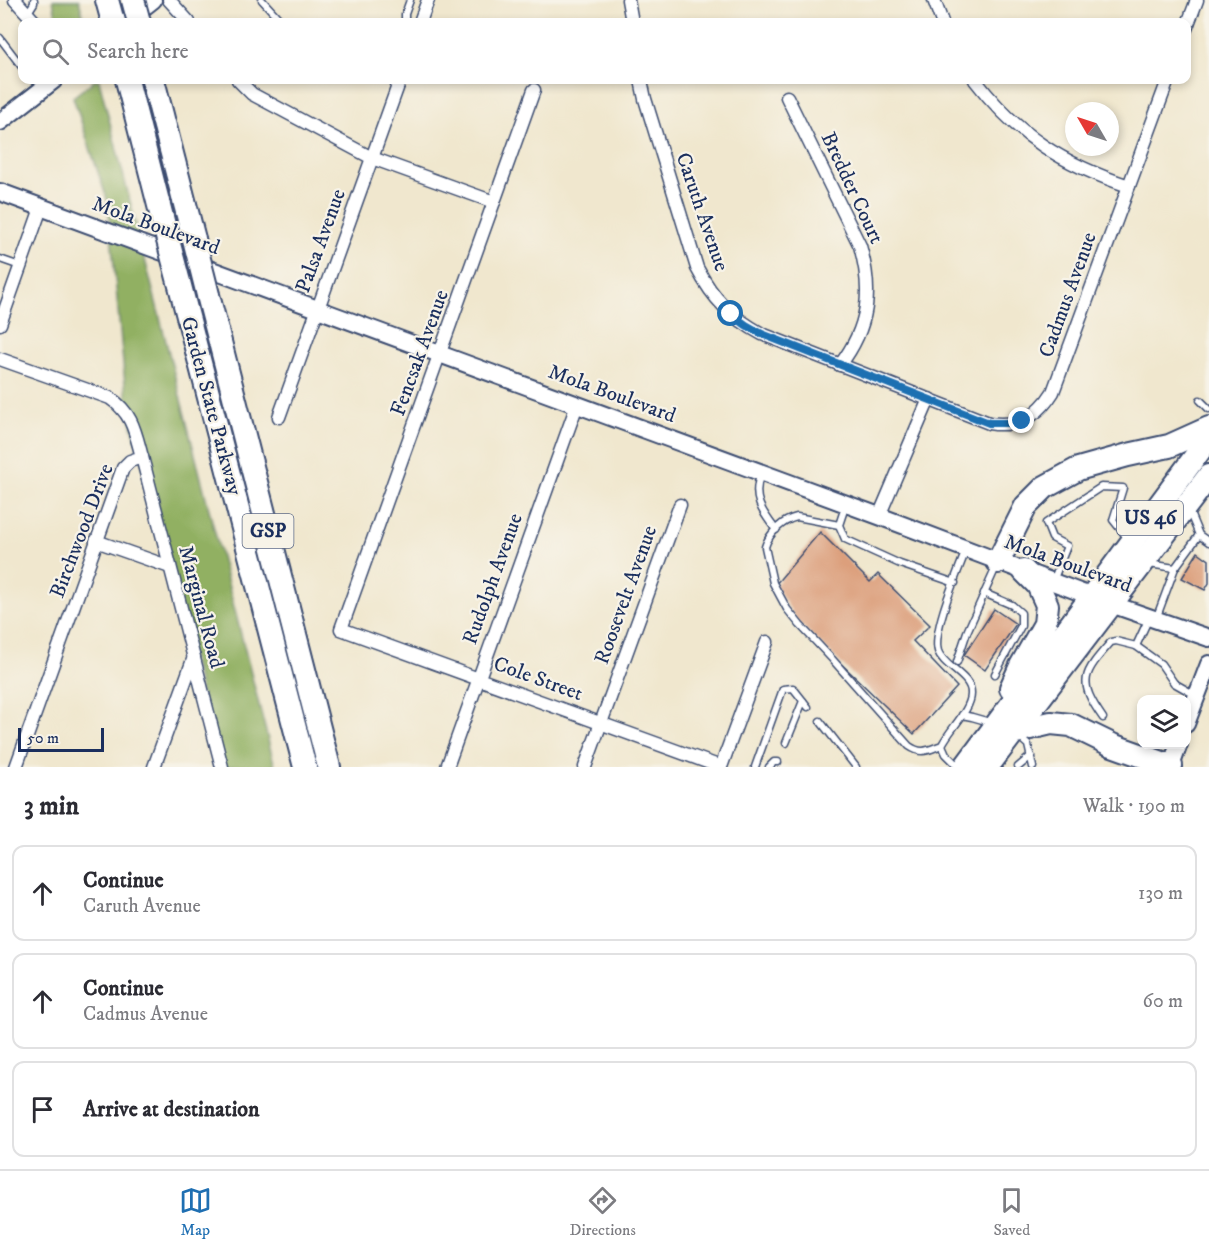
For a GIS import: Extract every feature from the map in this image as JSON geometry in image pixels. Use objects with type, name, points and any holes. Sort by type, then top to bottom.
[{"type":"highway","points":[[133,0],[137,18]]},
{"type":"highway","name":"Garden State Parkway","points":[[128,84],[305,767]]},
{"type":"highway","name":"Garden State Parkway","points":[[154,84],[329,767]]},
{"type":"highway","points":[[998,562],[1026,506],[1046,487],[1078,469],[1169,446],[1209,428]]},
{"type":"highway","name":"US 46","points":[[965,767],[1066,664],[1131,543],[1209,438]]},
{"type":"highway","name":"US 46","points":[[991,765],[1005,728],[1101,601],[1142,563],[1201,488]]},
{"type":"highway","points":[[1024,571],[1038,585],[1047,605],[1045,624],[1021,666],[1005,728],[1051,723],[1071,725],[1112,745],[1171,766]]},
{"type":"street","points":[[15,0],[31,18]]},
{"type":"street","points":[[114,14],[153,0]]},
{"type":"street","points":[[169,0],[185,18]]},
{"type":"street","points":[[421,18],[428,0]]},
{"type":"street","points":[[628,0],[631,18]]},
{"type":"street","points":[[934,0],[941,18]]},
{"type":"street","points":[[1190,18],[1197,0]]},
{"type":"street","points":[[2,116],[46,84]]},
{"type":"street","points":[[242,84],[252,93],[372,159],[494,202]]},
{"type":"street","name":"Palsa Avenue","points":[[279,417],[399,84]]},
{"type":"street","name":"Caruth Avenue","points":[[642,84],[697,268],[716,298],[731,314],[762,334],[929,399]]},
{"type":"street","points":[[978,84],[1008,118],[1051,152],[1092,173],[1129,186]]},
{"type":"street","name":"Cadmus Avenue","points":[[929,399],[996,424],[1022,421],[1034,415],[1046,404],[1053,392],[1167,84]]},
{"type":"street","name":"Fencsak Avenue","points":[[341,629],[534,90]]},
{"type":"street","name":"Bredder Court","points":[[787,96],[860,246],[865,264],[868,285],[863,321],[858,337],[840,365]]},
{"type":"street","name":"Mola Boulevard","points":[[0,192],[846,503],[1101,601],[1209,638]]},
{"type":"street","points":[[0,324],[42,208]]},
{"type":"street","name":"Birchwood Drive","points":[[0,359],[110,398],[121,406],[128,416],[142,457],[130,461],[123,468],[16,767]]},
{"type":"street","points":[[879,516],[929,399]]},
{"type":"street","name":"Rudolph Avenue","points":[[447,767],[577,405]]},
{"type":"street","name":"Marginal Road","points":[[142,457],[222,767]]},
{"type":"street","name":"Roosevelt Avenue","points":[[585,767],[680,505]]},
{"type":"street","points":[[96,541],[170,567]]},
{"type":"street","name":"Cole Street","points":[[341,629],[721,767]]},
{"type":"street","points":[[721,767],[767,642]]},
{"type":"street","points":[[154,767],[194,657]]},
{"type":"street","points":[[1191,711],[1209,664]]},
{"type":"street","points":[[1171,766],[1177,749]]},
{"type":"lane","points":[[31,18],[34,0]]},
{"type":"lane","points":[[262,0],[278,18]]},
{"type":"lane","points":[[405,18],[410,0]]},
{"type":"lane","points":[[0,38],[18,62]]},
{"type":"lane","points":[[0,259],[21,266]]},
{"type":"lane","points":[[1209,401],[1200,400],[1209,410]]},
{"type":"lane","points":[[761,472],[756,487],[759,504],[776,530]]},
{"type":"lane","points":[[1053,582],[1067,546],[1052,538],[1046,523],[1101,487],[1123,488],[1113,520],[1131,543]]},
{"type":"lane","points":[[1136,645],[1152,619],[1175,568],[1199,535],[1201,488]]},
{"type":"lane","points":[[846,503],[839,525],[845,539],[900,564],[955,583]]},
{"type":"lane","points":[[839,525],[797,517],[784,522],[768,540],[765,547],[772,583],[794,619],[911,748],[922,752],[942,745]]},
{"type":"lane","points":[[1199,535],[1209,542]]},
{"type":"lane","points":[[959,767],[946,754],[942,745],[946,735],[962,715],[971,696],[970,686],[938,650],[939,625],[966,549]]},
{"type":"lane","points":[[957,662],[967,632],[998,562]]},
{"type":"lane","points":[[1142,563],[1175,568]]},
{"type":"lane","points":[[984,593],[1012,605],[1021,613],[1021,626],[995,674]]},
{"type":"lane","points":[[1103,718],[1089,697],[1086,688],[1088,671],[1113,641],[1136,645],[1161,664],[1174,683],[1197,696]]},
{"type":"lane","points":[[1066,664],[1088,671]]},
{"type":"lane","points":[[755,767],[783,689],[793,688],[808,707]]},
{"type":"lane","points":[[786,743],[803,701]]},
{"type":"lane","points":[[962,715],[1005,728],[1028,745],[1034,767]]},
{"type":"lane","points":[[820,722],[856,767]]},
{"type":"lane","points":[[1018,767],[1032,756]]},
{"type":"lane","points":[[769,767],[774,762],[778,762]]},
{"type":"green space","points":[[53,0],[79,0],[83,18],[56,18]]},
{"type":"green space","points":[[90,84],[100,84],[275,767],[220,767],[127,406],[108,202],[73,97]]},
{"type":"building","points":[[820,532],[870,582],[878,574],[930,625],[913,641],[957,687],[914,734],[797,621],[775,585]]},
{"type":"building","points":[[1198,552],[1209,560],[1209,583],[1205,590],[1182,578]]},
{"type":"building","points":[[994,609],[1016,624],[985,670],[964,655]]},
{"type":"route","points":[[731,314],[762,334],[989,423],[1022,421]]}]
